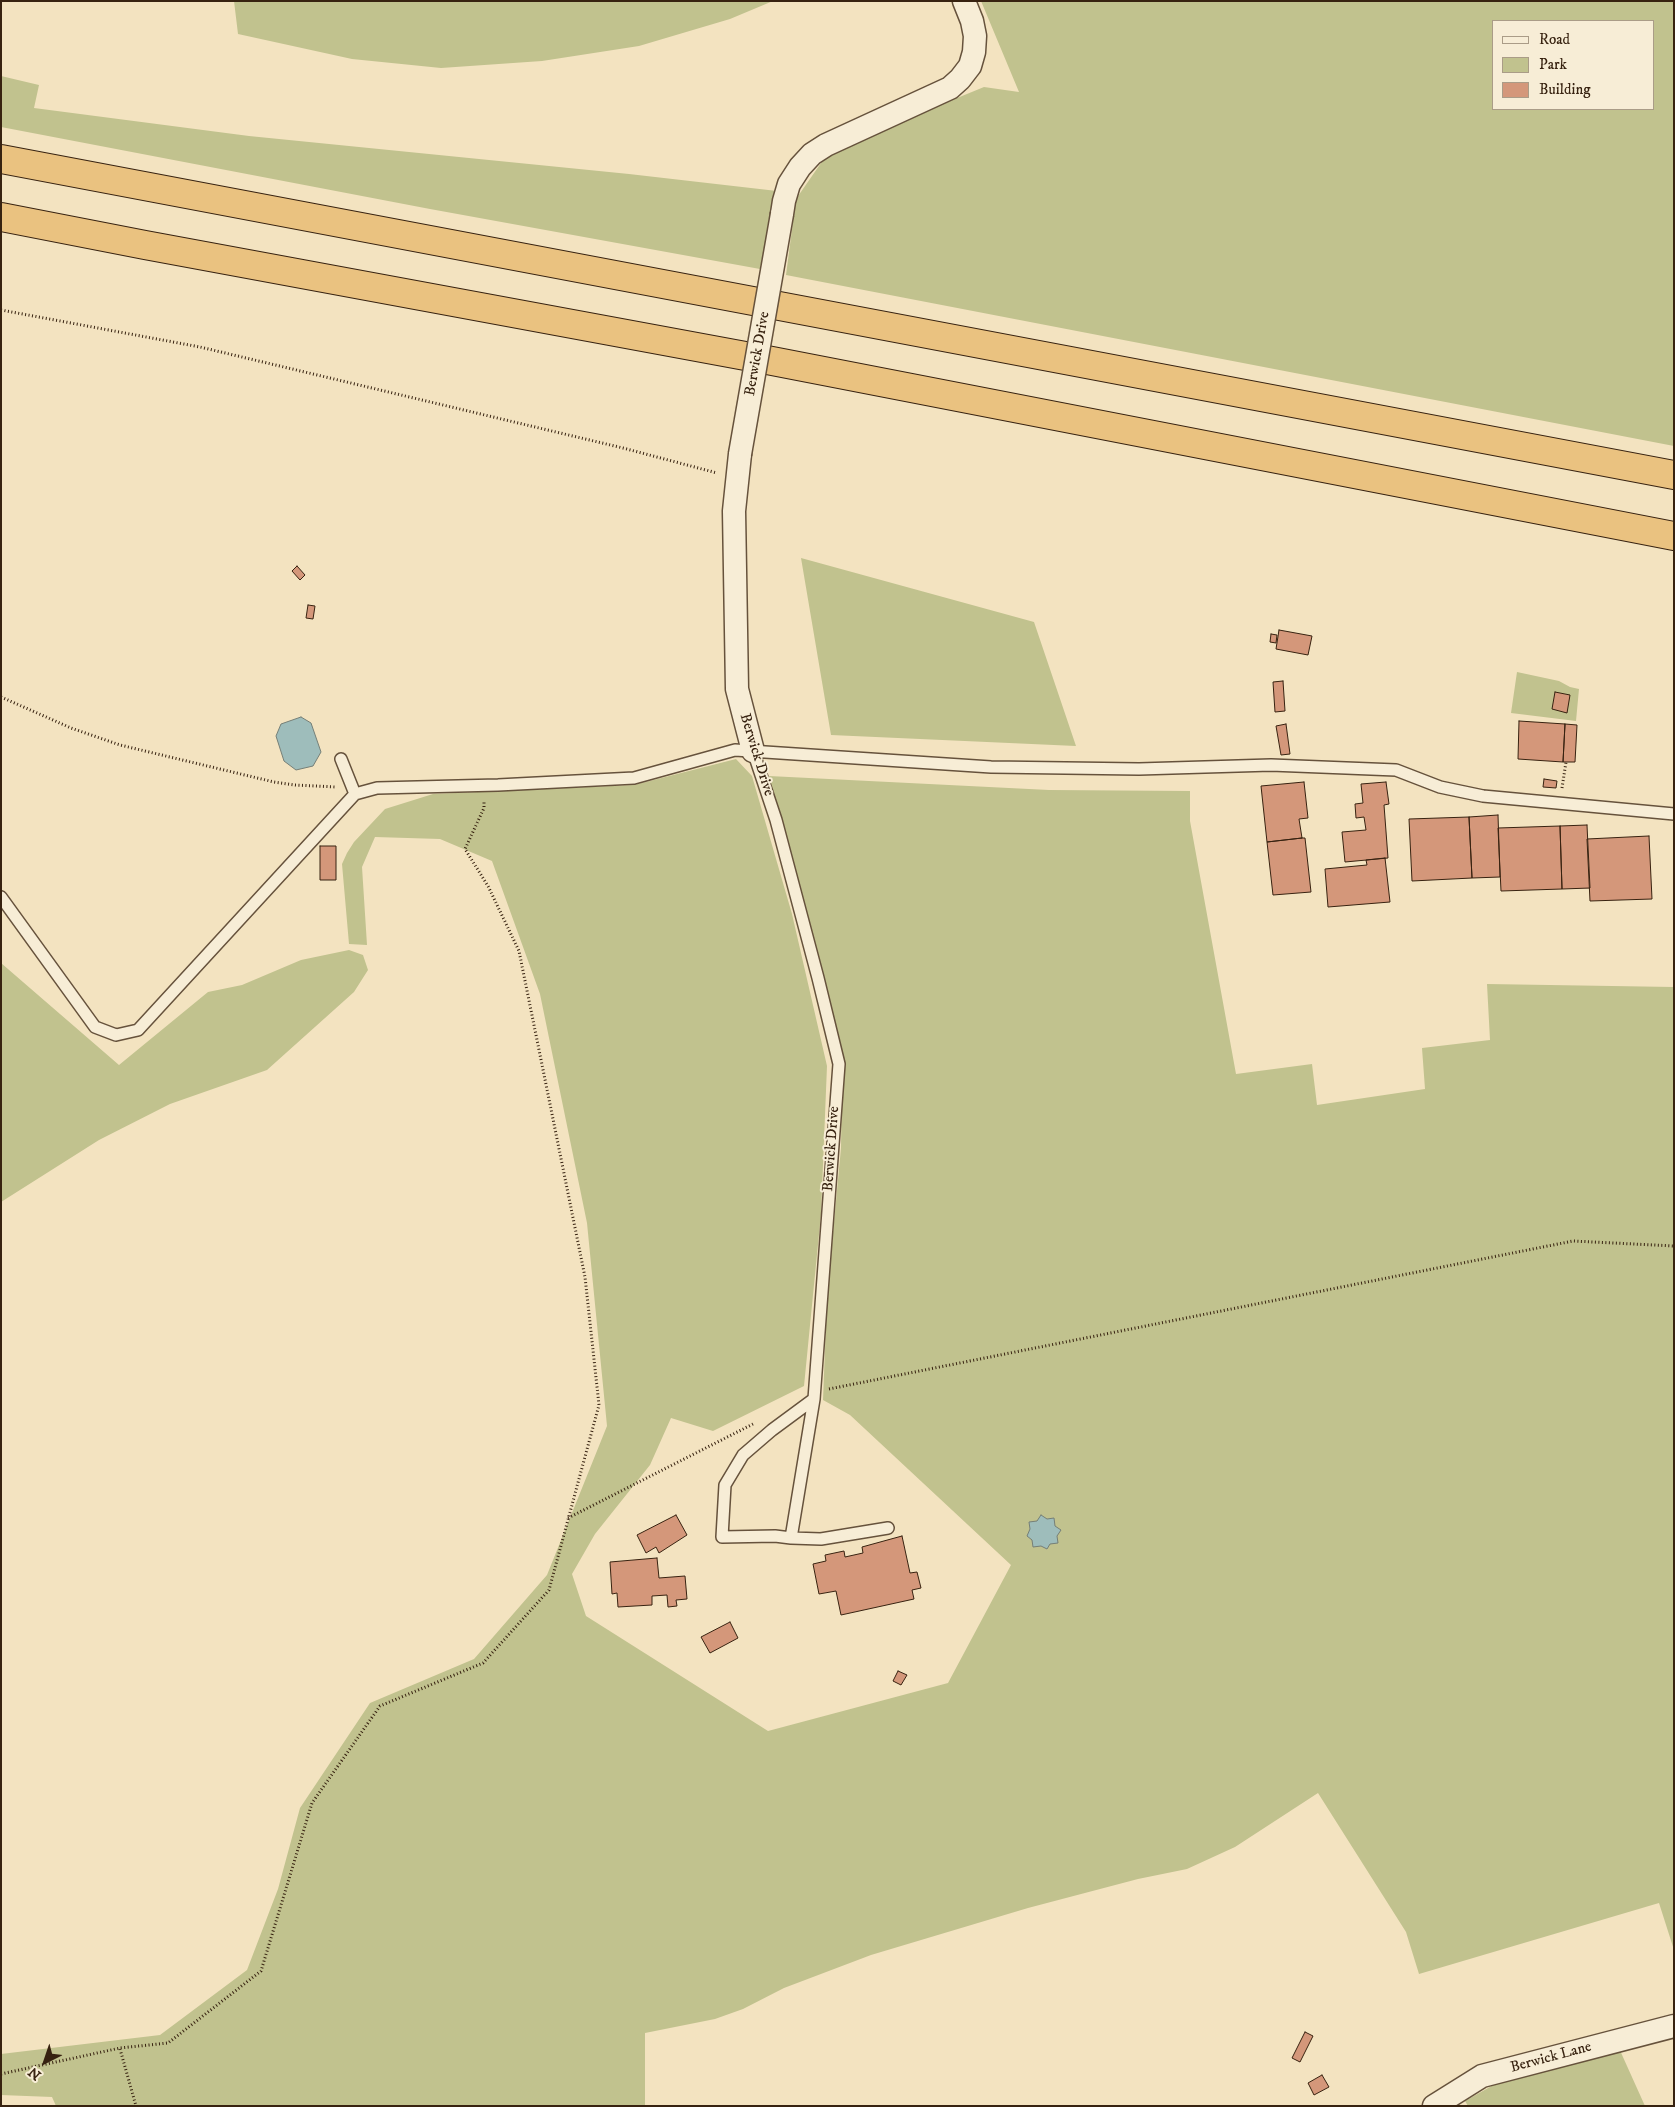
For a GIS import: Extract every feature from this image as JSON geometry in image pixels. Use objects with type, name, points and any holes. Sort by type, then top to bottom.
[{"type":"highway","points":[[1,159],[1674,475]]},
{"type":"highway","points":[[1,217],[767,360],[1674,536]]},
{"type":"street","name":"Berwick Drive","points":[[753,751],[737,689],[734,511],[736,478],[784,201],[789,184],[800,167],[812,154],[950,88],[960,79],[970,66],[974,52],[975,36],[972,21],[964,1]]},
{"type":"street","name":"Berwick Lane","points":[[1434,2106],[1482,2076],[1674,2026]]},
{"type":"lane","points":[[1,897],[95,1027],[116,1035],[138,1030],[356,794],[377,788],[483,786],[634,778],[735,750],[992,767],[1139,769],[1271,765],[1396,770],[1440,787],[1483,796],[1674,814]]},
{"type":"lane","name":"Berwick Drive","points":[[753,751],[776,820],[818,978],[838,1064],[814,1396],[791,1538]]},
{"type":"lane","points":[[341,759],[356,794]]},
{"type":"lane","points":[[814,1396],[743,1455],[725,1485],[722,1537],[775,1536],[821,1539],[888,1528]]},
{"type":"path","points":[[1,310],[200,347],[622,448],[736,478]]},
{"type":"path","points":[[1,697],[71,728],[120,745],[295,785],[335,787],[351,782]]},
{"type":"path","points":[[1560,803],[1566,762]]},
{"type":"path","points":[[1,2074],[120,2048],[168,2043],[261,1971],[312,1803],[380,1706],[483,1663],[548,1590],[599,1405],[585,1277],[519,952],[488,886],[465,849],[484,808],[483,786]]},
{"type":"path","points":[[814,1396],[1572,1241],[1674,1246]]},
{"type":"path","points":[[568,1518],[753,1424]]},
{"type":"path","points":[[120,2048],[136,2106]]},
{"type":"green space","points":[[234,1],[773,1],[730,19],[639,46],[542,61],[441,68],[352,59],[238,34]]},
{"type":"green space","points":[[981,1],[1674,1],[1674,446],[786,275],[796,199],[828,153],[984,87],[1019,92]]},
{"type":"green space","points":[[1,76],[39,85],[34,108],[249,136],[629,174],[777,191],[760,269],[430,209],[1,127]]},
{"type":"green space","points":[[801,558],[1034,622],[1076,746],[831,735]]},
{"type":"green space","points":[[1517,672],[1559,681],[1579,689],[1576,721],[1511,713]]},
{"type":"green space","points":[[736,759],[752,776],[792,914],[827,1066],[821,1214],[804,1386],[713,1431],[671,1418],[650,1465],[595,1534],[572,1574],[586,1616],[768,1731],[948,1683],[1011,1565],[850,1415],[823,1400],[827,1297],[841,1148],[842,1068],[769,776],[1049,790],[1190,791],[1190,821],[1236,1074],[1312,1064],[1317,1105],[1425,1089],[1422,1048],[1490,1040],[1487,984],[1674,987],[1674,1950],[1659,1903],[1419,1974],[1406,1932],[1318,1793],[1235,1847],[1187,1869],[1138,1879],[1028,1908],[871,1955],[784,1988],[743,2009],[715,2019],[645,2033],[645,2106],[56,2106],[52,2097],[1,2095],[1,2054],[160,2035],[247,1970],[278,1889],[300,1808],[370,1703],[474,1659],[547,1575],[607,1426],[587,1223],[540,994],[492,861],[440,839],[375,837],[362,867],[367,945],[349,944],[342,864],[347,853],[354,842],[385,809],[433,794],[634,785]]},
{"type":"green space","points":[[349,950],[363,955],[368,970],[354,992],[267,1070],[170,1104],[99,1140],[1,1202],[1,963],[119,1065],[208,992],[242,985],[301,960]]},
{"type":"green space","points":[[1618,2046],[1645,2106],[1468,2106],[1465,2101],[1506,2078]]},
{"type":"water","points":[[301,717],[311,723],[321,752],[313,766],[296,770],[284,761],[276,736],[281,724]]},
{"type":"water","points":[[1041,1515],[1047,1519],[1054,1518],[1055,1526],[1061,1530],[1057,1536],[1058,1543],[1050,1544],[1047,1549],[1041,1546],[1033,1547],[1032,1540],[1027,1536],[1030,1529],[1029,1522],[1037,1521]]},
{"type":"building","points":[[297,566],[305,575],[300,580],[292,571]]},
{"type":"building","points":[[308,605],[315,606],[313,619],[306,618]]},
{"type":"building","points":[[1279,630],[1312,636],[1308,655],[1276,649]]},
{"type":"building","points":[[1271,634],[1277,635],[1276,643],[1270,642]]},
{"type":"building","points":[[1283,681],[1285,711],[1275,712],[1273,682]]},
{"type":"building","points":[[1555,692],[1570,695],[1567,713],[1552,709]]},
{"type":"building","points":[[1519,721],[1565,724],[1563,762],[1518,759]]},
{"type":"building","points":[[1286,724],[1290,754],[1281,755],[1276,726]]},
{"type":"building","points":[[1565,724],[1577,725],[1575,762],[1563,762]]},
{"type":"building","points":[[1544,779],[1557,781],[1556,788],[1543,787]]},
{"type":"building","points":[[1304,782],[1308,818],[1299,819],[1302,838],[1267,842],[1261,786]]},
{"type":"building","points":[[1386,782],[1389,804],[1384,805],[1388,858],[1345,862],[1342,832],[1366,830],[1364,817],[1356,818],[1355,804],[1363,803],[1361,784]]},
{"type":"building","points":[[1498,815],[1500,877],[1472,878],[1469,817]]},
{"type":"building","points":[[1469,817],[1472,878],[1412,881],[1409,819]]},
{"type":"building","points":[[1587,825],[1590,888],[1562,889],[1560,826]]},
{"type":"building","points":[[1560,826],[1562,889],[1501,891],[1498,828]]},
{"type":"building","points":[[1649,836],[1652,899],[1590,901],[1587,839]]},
{"type":"building","points":[[1305,838],[1311,892],[1273,895],[1267,842]]},
{"type":"building","points":[[320,846],[336,846],[336,880],[320,880]]},
{"type":"building","points":[[1385,858],[1390,902],[1328,907],[1325,869],[1367,865],[1366,860]]},
{"type":"building","points":[[676,1515],[687,1535],[659,1553],[656,1547],[646,1553],[637,1535]]},
{"type":"building","points":[[902,1536],[910,1573],[917,1572],[921,1588],[912,1590],[914,1599],[841,1615],[836,1591],[819,1594],[813,1564],[826,1561],[825,1555],[844,1551],[845,1557],[863,1553],[862,1547]]},
{"type":"building","points":[[657,1558],[659,1578],[685,1576],[687,1599],[676,1600],[677,1606],[668,1607],[667,1595],[652,1596],[652,1605],[618,1607],[617,1593],[612,1594],[610,1562]]},
{"type":"building","points":[[730,1622],[738,1638],[710,1653],[701,1637]]},
{"type":"building","points":[[898,1671],[907,1675],[901,1685],[893,1681]]},
{"type":"building","points":[[1305,2032],[1313,2036],[1300,2062],[1292,2058]]},
{"type":"building","points":[[1322,2075],[1329,2087],[1314,2095],[1308,2083]]}]
